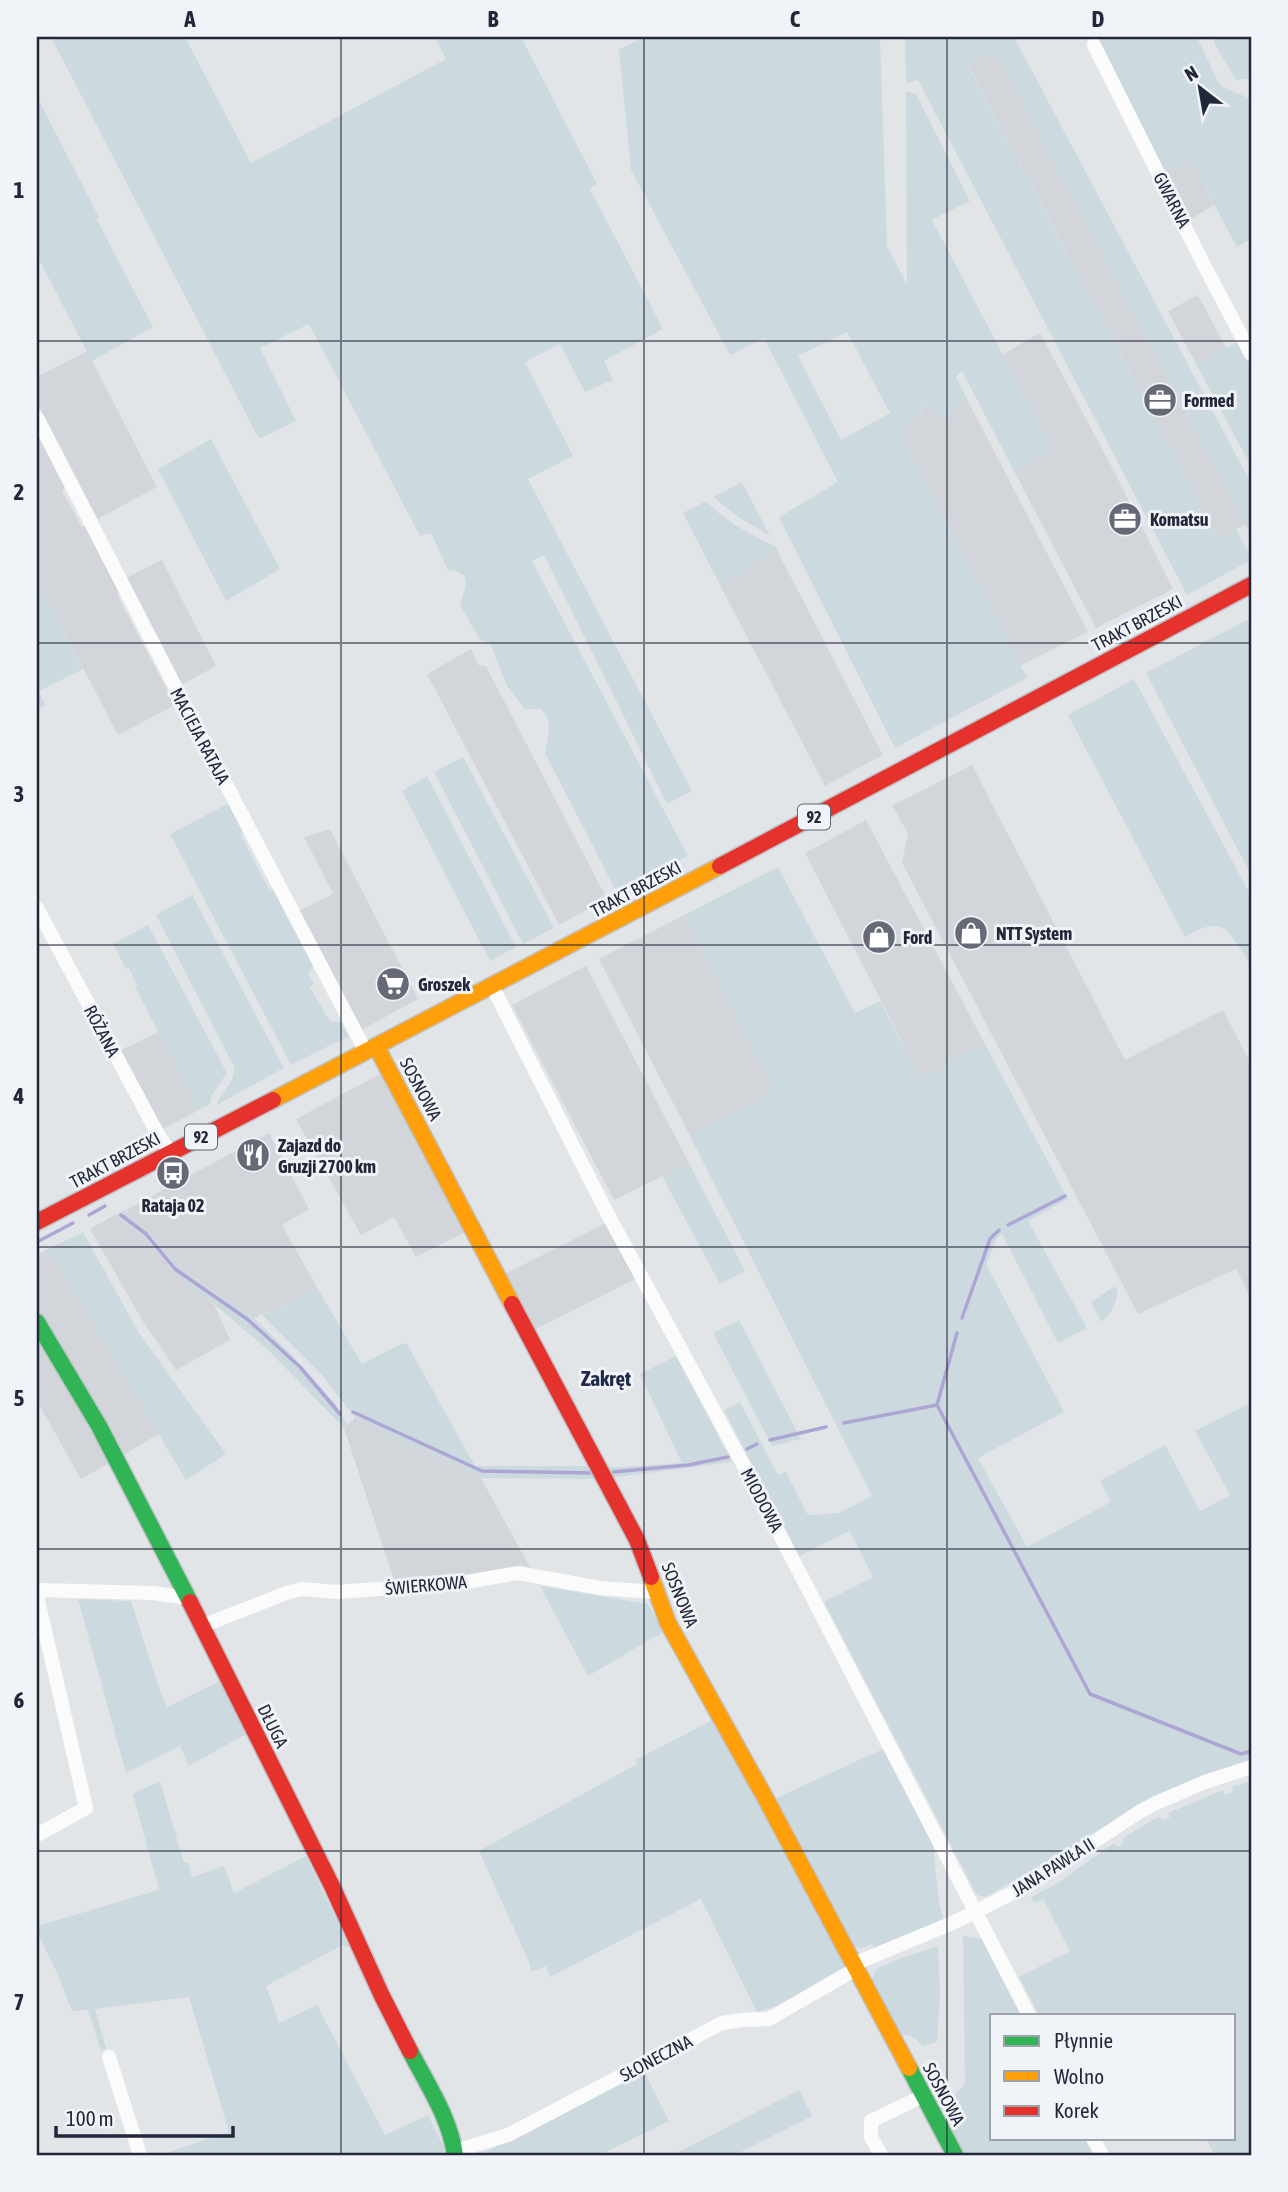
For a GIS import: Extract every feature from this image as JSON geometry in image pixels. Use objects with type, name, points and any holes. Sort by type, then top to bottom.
[{"type":"street","name":"GWARNA","points":[[1094,45],[1251,354]]},
{"type":"street","name":"MACIEJA RATAJA","points":[[37,418],[194,723],[371,1049]]},
{"type":"street","name":"TRAKT BRZESKI","points":[[37,1222],[492,986],[1251,585]]},
{"type":"street","name":"RÓŻANA","points":[[37,908],[170,1153]]},
{"type":"street","name":"MIODOWA","points":[[492,986],[612,1221],[751,1479],[1029,2014]]},
{"type":"street","name":"SOSNOWA","points":[[371,1049],[638,1540],[668,1623],[767,1801],[955,2155]]},
{"type":"street","name":"DŁUGA","points":[[37,1322],[131,1484],[332,1886],[382,1996],[461,2152]]},
{"type":"street","name":"ŚWIERKOWA","points":[[202,1626],[302,1589],[337,1592],[435,1585],[518,1573],[600,1588],[655,1592]]},
{"type":"street","points":[[37,1590],[153,1593],[188,1598]]},
{"type":"street","points":[[37,1596],[86,1808],[37,1835]]},
{"type":"street","name":"JANA PAWŁA II","points":[[856,1969],[861,1961],[873,1955],[934,1931],[1030,1884],[1156,1803],[1205,1782],[1251,1767]]},
{"type":"street","name":"SŁONECZNA","points":[[461,2152],[508,2135],[722,2023],[769,2019],[856,1969]]},
{"type":"street","points":[[109,2057],[140,2155]]},
{"type":"street","points":[[881,2155],[871,2137],[871,2121],[923,2096]]},
{"type":"shaded area","points":[[51,37],[185,37],[251,163],[446,59],[435,37],[521,37],[597,184],[590,189],[663,329],[604,361],[613,380],[585,392],[560,344],[525,362],[573,456],[528,479],[692,791],[667,804],[544,555],[532,561],[688,856],[619,892],[614,887],[545,753],[549,729],[547,718],[540,708],[525,710],[507,686],[490,643],[480,640],[460,605],[465,577],[456,571],[448,570],[431,533],[420,536],[309,324],[260,348],[296,421],[259,439]]},
{"type":"shaded area","points":[[644,37],[880,37],[887,246],[907,284],[906,91],[916,94],[970,201],[932,220],[1053,450],[1014,471],[962,371],[956,377],[966,397],[944,420],[930,402],[900,432],[1027,678],[895,748],[779,517],[838,482],[764,338],[730,355],[631,170],[619,50]],"holes":[[[847,332],[890,413],[841,440],[798,356]]]},
{"type":"shaded area","points":[[905,37],[1014,37],[1251,483],[1251,536],[994,50],[967,64],[1218,538],[1236,529],[1251,560],[1187,595],[918,80],[906,83]]},
{"type":"shaded area","points":[[1093,37],[1197,37],[1218,82],[1223,87],[1251,99],[1251,239],[1237,247],[1191,161],[1163,175]]},
{"type":"shaded area","points":[[1212,37],[1251,37],[1251,78],[1236,80]]},
{"type":"shaded area","points":[[994,49],[1245,525],[1218,538],[967,63]]},
{"type":"shaded area","points":[[37,97],[153,327],[92,361],[37,256]]},
{"type":"shaded area","points":[[1191,161],[1214,205],[1188,221],[1163,175]]},
{"type":"shaded area","points":[[1198,295],[1226,348],[1196,364],[1168,311]]},
{"type":"shaded area","points":[[1040,333],[1173,589],[1096,628],[1014,471],[1052,450],[1003,354]]},
{"type":"shaded area","points":[[1241,340],[1251,359],[1251,466],[1196,364]]},
{"type":"shaded area","points":[[87,351],[157,487],[98,519],[37,402],[37,377]]},
{"type":"shaded area","points":[[966,397],[1088,632],[1020,666],[900,432],[931,402],[944,420]]},
{"type":"shaded area","points":[[37,428],[66,485],[62,491],[82,527],[88,525],[122,592],[117,595],[175,705],[118,735],[37,580]]},
{"type":"shaded area","points":[[211,439],[280,569],[226,601],[158,469]]},
{"type":"shaded area","points":[[742,482],[770,536],[713,497]]},
{"type":"shaded area","points":[[706,501],[730,521],[777,550],[720,585],[683,513]]},
{"type":"shaded area","points":[[777,550],[883,755],[825,786],[720,585]]},
{"type":"shaded area","points":[[162,560],[216,666],[179,686],[162,645],[156,640],[124,579]]},
{"type":"shaded area","points":[[37,580],[83,669],[39,691],[45,705],[37,710]]},
{"type":"shaded area","points":[[1251,618],[1251,875],[1146,673]]},
{"type":"shaded area","points":[[471,649],[478,665],[486,666],[607,899],[559,925],[427,674]]},
{"type":"shaded area","points":[[1134,679],[1251,896],[1251,965],[1231,935],[1218,926],[1210,926],[1185,937],[1068,715]]},
{"type":"shaded area","points":[[463,757],[554,928],[523,944],[434,772]]},
{"type":"shaded area","points":[[972,765],[1125,1060],[1223,1010],[1251,1064],[1251,1298],[1236,1269],[1138,1314],[902,863],[908,833],[892,806]]},
{"type":"shaded area","points":[[427,776],[516,947],[490,961],[402,791]]},
{"type":"shaded area","points":[[231,802],[244,827],[241,835],[268,888],[276,891],[315,964],[308,974],[314,983],[310,988],[330,1021],[340,1022],[349,1036],[291,1065],[170,834]]},
{"type":"shaded area","points":[[866,820],[985,1044],[921,1078],[805,853]]},
{"type":"shaded area","points":[[330,829],[418,999],[360,1031],[296,912],[333,894],[304,837]]},
{"type":"shaded area","points":[[778,867],[855,1013],[880,1001],[921,1078],[985,1044],[1068,1199],[1028,1221],[1087,1328],[1058,1343],[1002,1234],[997,1238],[986,1264],[1064,1412],[978,1458],[1027,1547],[1111,1502],[1100,1481],[1165,1445],[1200,1511],[1230,1495],[1195,1431],[1251,1403],[1251,1762],[1056,1861],[1051,1860],[985,1897],[977,1895],[824,1602],[873,1577],[853,1537],[849,1531],[799,1556],[724,1410],[740,1402],[778,1475],[786,1472],[808,1515],[839,1513],[872,1496],[690,1136],[774,1090],[684,915]]},
{"type":"shaded area","points":[[192,895],[284,1068],[217,1105],[230,1084],[234,1067],[156,915]]},
{"type":"shaded area","points":[[684,915],[774,1090],[690,1136],[599,959]]},
{"type":"shaded area","points":[[148,925],[227,1073],[212,1095],[210,1104],[199,1110],[135,987],[137,985],[129,968],[126,969],[113,944]]},
{"type":"shaded area","points":[[586,966],[689,1163],[614,1200],[512,1005]]},
{"type":"shaded area","points":[[158,1032],[199,1110],[159,1131],[118,1052]]},
{"type":"shaded area","points":[[382,1073],[469,1230],[416,1257],[394,1217],[361,1235],[296,1119]]},
{"type":"shaded area","points":[[269,1133],[309,1209],[282,1225],[318,1289],[254,1318],[192,1277],[126,1210]]},
{"type":"shaded area","points":[[689,1163],[745,1271],[720,1284],[662,1176]]},
{"type":"shaded area","points":[[126,1210],[192,1277],[254,1318],[290,1353],[334,1402],[347,1425],[344,1428],[268,1350],[214,1304],[189,1287],[140,1233],[114,1215]]},
{"type":"shaded area","points":[[114,1215],[140,1233],[189,1286],[214,1304],[230,1340],[176,1370],[142,1320],[90,1229]]},
{"type":"shaded area","points":[[606,1223],[635,1279],[532,1331],[503,1275]]},
{"type":"shaded area","points":[[83,1232],[139,1333],[226,1454],[186,1480],[48,1249]]},
{"type":"shaded area","points":[[48,1249],[159,1434],[122,1456],[37,1311],[37,1255]]},
{"type":"shaded area","points":[[1115,1286],[1118,1293],[1114,1306],[1101,1322],[1091,1302]]},
{"type":"shaded area","points":[[318,1289],[362,1364],[403,1343],[407,1344],[475,1466],[594,1466],[600,1479],[481,1478],[355,1418],[322,1375],[262,1315]]},
{"type":"shaded area","points":[[739,1320],[801,1439],[772,1446],[713,1333]]},
{"type":"shaded area","points":[[37,1335],[111,1462],[81,1479],[37,1401]]},
{"type":"shaded area","points":[[676,1356],[732,1462],[610,1478],[605,1468],[682,1463],[640,1374]]},
{"type":"shaded area","points":[[355,1418],[481,1478],[531,1569],[395,1583],[344,1428]]},
{"type":"shaded area","points":[[540,1586],[648,1604],[663,1632],[588,1676]]},
{"type":"shaded area","points":[[78,1599],[131,1601],[167,1707],[220,1681],[248,1735],[189,1766],[180,1746],[126,1773]]},
{"type":"shaded area","points":[[713,1720],[846,1966],[775,2007],[757,2012],[701,1899],[550,1977],[546,1966],[530,1972],[530,1964],[479,1851],[637,1764],[635,1760]]},
{"type":"shaded area","points":[[883,1749],[933,1844],[939,1903],[944,1922],[875,1949],[872,1944],[861,1948],[852,1945],[772,1800]]},
{"type":"shaded area","points":[[160,1781],[184,1863],[188,1863],[192,1877],[224,1866],[234,1893],[306,1856],[349,1947],[343,1945],[266,1986],[279,2023],[317,2005],[385,2135],[428,2115],[444,2147],[444,2155],[160,2155],[229,2132],[189,1997],[95,2009],[106,2048],[101,2051],[88,2010],[72,2011],[37,1932],[37,1926],[159,1890],[133,1794]]},
{"type":"shaded area","points":[[1251,1781],[1251,2155],[1215,2155],[1206,2140],[1236,2140],[1236,2014],[1038,2014],[1019,1977],[1070,1951],[1043,1899],[1034,1903],[1031,1897],[1056,1884],[1114,1843],[1118,1847],[1124,1843],[1122,1838],[1156,1818],[1160,1817],[1162,1821],[1170,1817],[1168,1813],[1223,1790],[1225,1795],[1233,1792],[1232,1787]]},
{"type":"shaded area","points":[[963,1936],[982,1939],[1020,2014],[990,2014],[990,2140],[1085,2140],[1094,2155],[960,2155],[937,2112],[965,2084]]},
{"type":"shaded area","points":[[938,1946],[940,1994],[937,2042],[922,2046],[912,2037],[898,2035],[870,1984],[876,1969]]},
{"type":"shaded area","points":[[644,2071],[669,2121],[600,2155],[484,2155],[485,2152]]},
{"type":"shaded area","points":[[799,2090],[812,2116],[735,2155],[673,2155]]},
{"type":"waterway","points":[[1008,1225],[1065,1196]]},
{"type":"waterway","points":[[89,1215],[105,1206]]},
{"type":"waterway","points":[[121,1215],[146,1234],[175,1269],[247,1319],[265,1335],[300,1367],[340,1414]]},
{"type":"waterway","points":[[37,1242],[73,1223]]},
{"type":"waterway","points":[[962,1318],[990,1239],[999,1230]]},
{"type":"waterway","points":[[937,1405],[957,1333]]},
{"type":"waterway","points":[[844,1423],[937,1405],[1090,1694],[1241,1754],[1251,1751]]},
{"type":"waterway","points":[[353,1412],[482,1471],[594,1473]]},
{"type":"waterway","points":[[770,1440],[826,1427]]},
{"type":"waterway","points":[[747,1449],[757,1444]]},
{"type":"waterway","points":[[613,1472],[688,1465],[728,1457]]},
{"type":"traffic: fast","points":[[37,1322],[99,1426],[190,1602]]},
{"type":"traffic: fast","points":[[410,2051],[443,2115],[455,2155]]},
{"type":"traffic: fast","points":[[909,2068],[955,2155]]},
{"type":"traffic: slow","points":[[273,1100],[720,866]]},
{"type":"traffic: slow","points":[[376,1046],[512,1304]]},
{"type":"traffic: slow","points":[[651,1577],[668,1623],[767,1801],[909,2068]]},
{"type":"traffic: jam","points":[[720,866],[1251,585]]},
{"type":"traffic: jam","points":[[37,1222],[273,1100]]},
{"type":"traffic: jam","points":[[512,1304],[637,1540],[651,1577]]},
{"type":"traffic: jam","points":[[190,1602],[332,1886],[410,2051]]},
{"type":"place","name":"Formed","points":[[1160,400]]},
{"type":"place","name":"Komatsu","points":[[1125,519]]},
{"type":"place","name":"NTT System","points":[[971,933]]},
{"type":"place","name":"Ford","points":[[879,937]]},
{"type":"place","name":"Groszek","points":[[393,984]]},
{"type":"place","name":"Zajazd do Gruzji 2700 km","points":[[253,1155]]},
{"type":"place","name":"Rataja 02","points":[[173,1173]]},
{"type":"district","name":"Zakręt","points":[[606,1378]]}]
